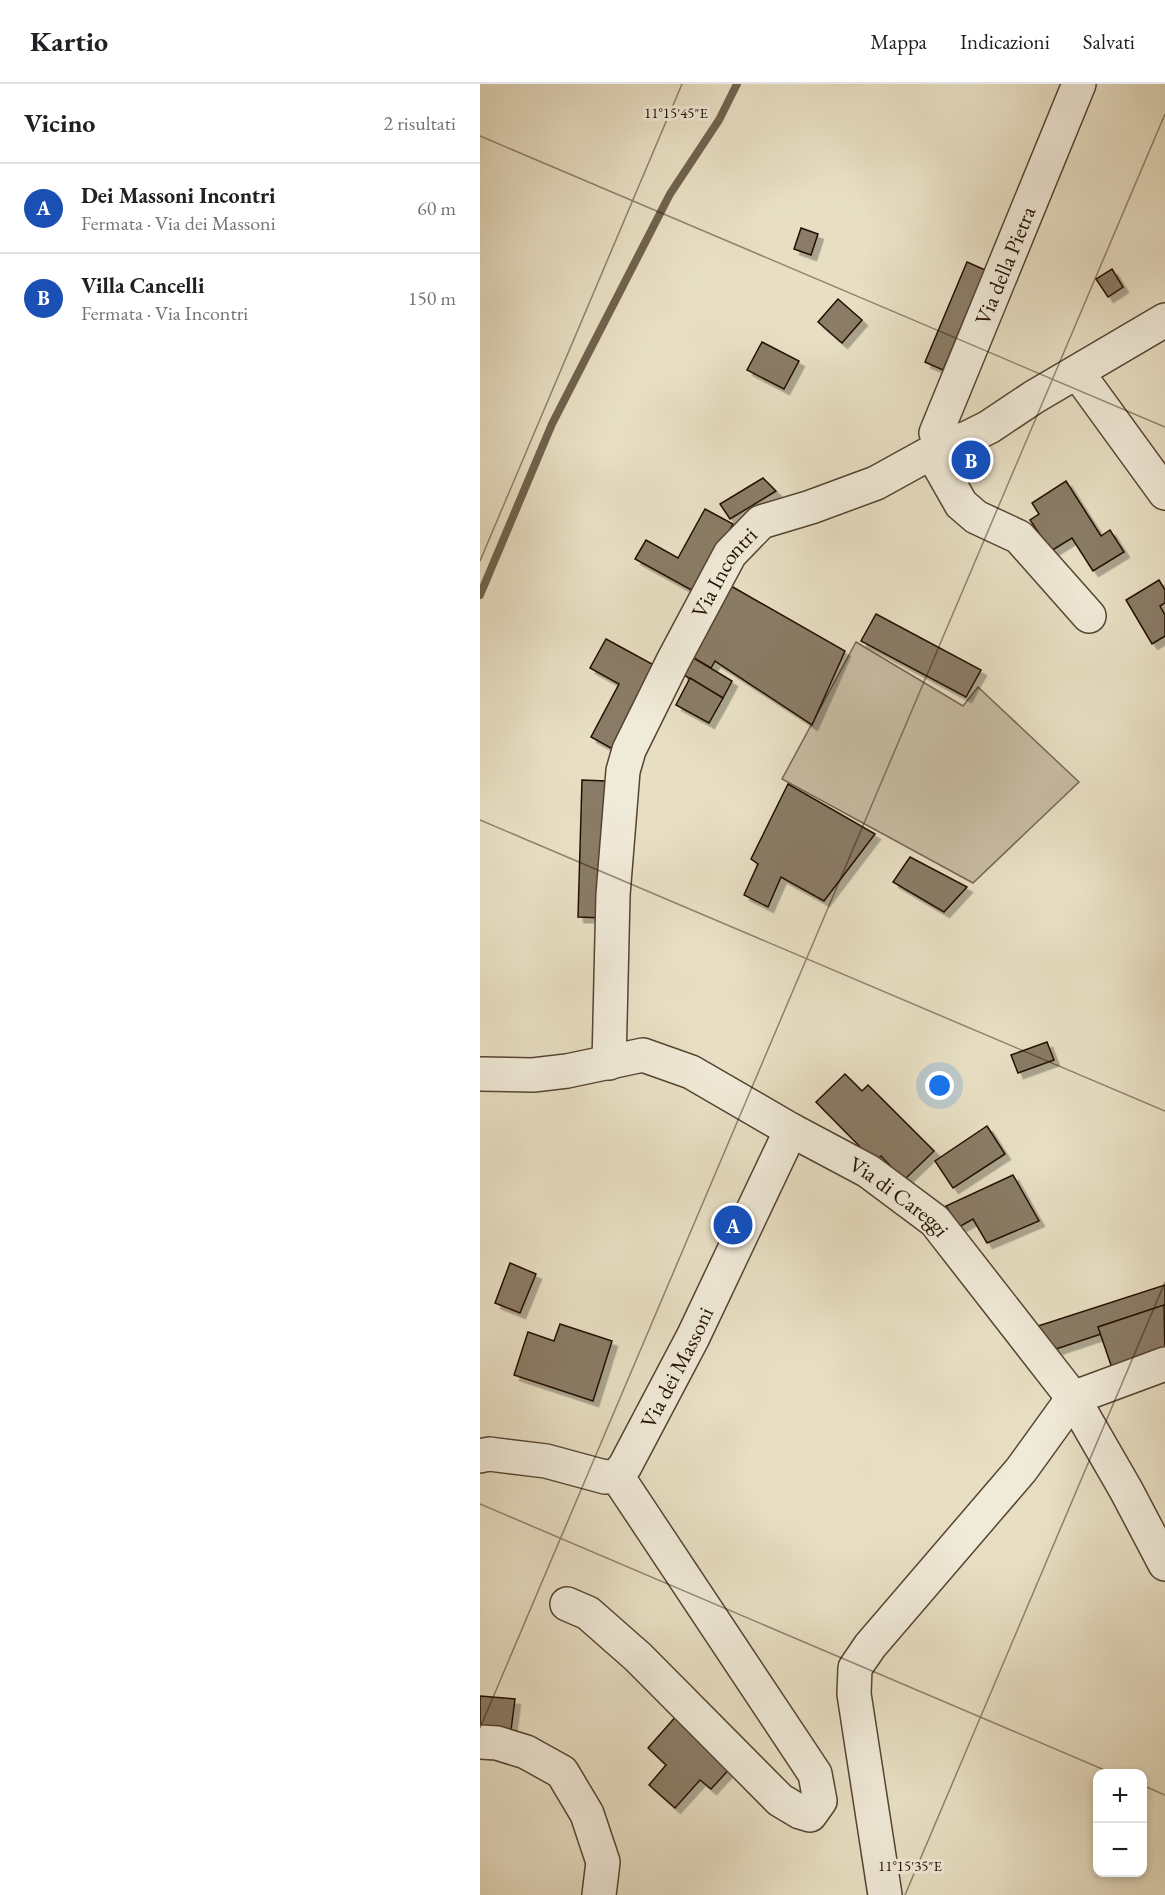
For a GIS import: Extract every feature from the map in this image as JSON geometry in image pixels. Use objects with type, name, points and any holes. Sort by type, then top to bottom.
[{"type":"street","name":"Via della Pietra","points":[[937,449],[936,433],[1079,84]]},
{"type":"street","name":"Via Incontri","points":[[609,1063],[613,895],[623,771],[629,750],[730,554],[761,522],[812,507],[876,483],[937,449],[989,426],[1165,320]]},
{"type":"street","points":[[1077,372],[1165,493]]},
{"type":"street","points":[[937,449],[961,504],[976,517],[1019,537],[1089,616]]},
{"type":"street","name":"Via di Careggi","points":[[480,1074],[533,1075],[567,1071],[643,1056],[691,1072],[790,1130],[868,1171],[935,1221],[1073,1398],[1165,1564]]},
{"type":"street","name":"Via dei Massoni","points":[[617,1476],[625,1466],[693,1336],[790,1130]]},
{"type":"street","points":[[885,1895],[854,1694],[855,1668],[870,1646],[1021,1470],[1073,1398],[1165,1364]]},
{"type":"street","points":[[480,1456],[489,1454],[546,1461],[605,1477],[617,1476],[814,1774],[820,1801],[810,1815],[780,1800],[638,1657],[588,1614],[567,1604]]},
{"type":"street","points":[[480,1742],[497,1743],[526,1752],[562,1772],[587,1814],[603,1862],[599,1895]]},
{"type":"shaded area","points":[[856,642],[963,706],[978,687],[1079,782],[973,883],[782,779]]},
{"type":"building","points":[[801,228],[818,234],[811,255],[794,249]]},
{"type":"building","points":[[967,262],[985,270],[943,370],[925,362]]},
{"type":"building","points":[[1112,269],[1123,287],[1108,297],[1096,279]]},
{"type":"building","points":[[838,299],[862,320],[842,343],[818,322]]},
{"type":"building","points":[[762,342],[799,361],[784,389],[747,370]]},
{"type":"building","points":[[763,478],[776,491],[730,519],[720,504]]},
{"type":"building","points":[[1066,481],[1101,536],[1110,530],[1124,552],[1093,571],[1072,538],[1051,551],[1030,520],[1039,514],[1032,503]]},
{"type":"building","points":[[705,509],[733,524],[695,592],[635,559],[646,540],[678,558]]},
{"type":"building","points":[[1159,580],[1165,590],[1165,603],[1160,606],[1165,615],[1165,636],[1152,644],[1126,600]]},
{"type":"building","points":[[731,586],[845,651],[812,725],[715,661],[711,668],[692,657]]},
{"type":"building","points":[[876,614],[981,670],[966,697],[861,641]]},
{"type":"building","points":[[606,639],[663,670],[618,752],[591,737],[619,684],[590,668]]},
{"type":"building","points":[[692,657],[732,681],[723,698],[682,674]]},
{"type":"building","points":[[690,678],[723,698],[709,723],[676,705]]},
{"type":"building","points":[[582,780],[606,781],[603,918],[578,917]]},
{"type":"building","points":[[788,784],[875,834],[824,901],[781,877],[768,907],[744,895],[758,864],[751,859]]},
{"type":"building","points":[[910,857],[967,887],[944,912],[893,882]]},
{"type":"building","points":[[1047,1042],[1054,1060],[1018,1073],[1011,1055]]},
{"type":"building","points":[[845,1074],[862,1091],[868,1085],[934,1151],[904,1180],[881,1156],[875,1162],[816,1102]]},
{"type":"building","points":[[987,1126],[1005,1154],[953,1188],[935,1161]]},
{"type":"building","points":[[1013,1175],[1039,1221],[987,1243],[973,1219],[959,1227],[946,1206]]},
{"type":"building","points":[[510,1263],[536,1274],[520,1313],[495,1303]]},
{"type":"building","points":[[1165,1285],[1165,1305],[1098,1327],[1101,1334],[1044,1353],[1035,1327]]},
{"type":"building","points":[[1164,1305],[1165,1354],[1113,1371],[1098,1327]]},
{"type":"building","points":[[560,1324],[612,1341],[593,1401],[514,1375],[528,1332],[554,1341]]},
{"type":"building","points":[[480,1696],[515,1699],[510,1738],[480,1738]]},
{"type":"building","points":[[678,1714],[734,1764],[711,1789],[700,1780],[675,1808],[649,1785],[666,1765],[648,1748]]},
{"type":"waterway","points":[[480,595],[552,424],[670,194],[719,120],[737,84]]},
{"type":"place","name":"Villa Cancelli","points":[[971,460]]},
{"type":"place","name":"Dei Massoni Incontri","points":[[733,1225]]}]
